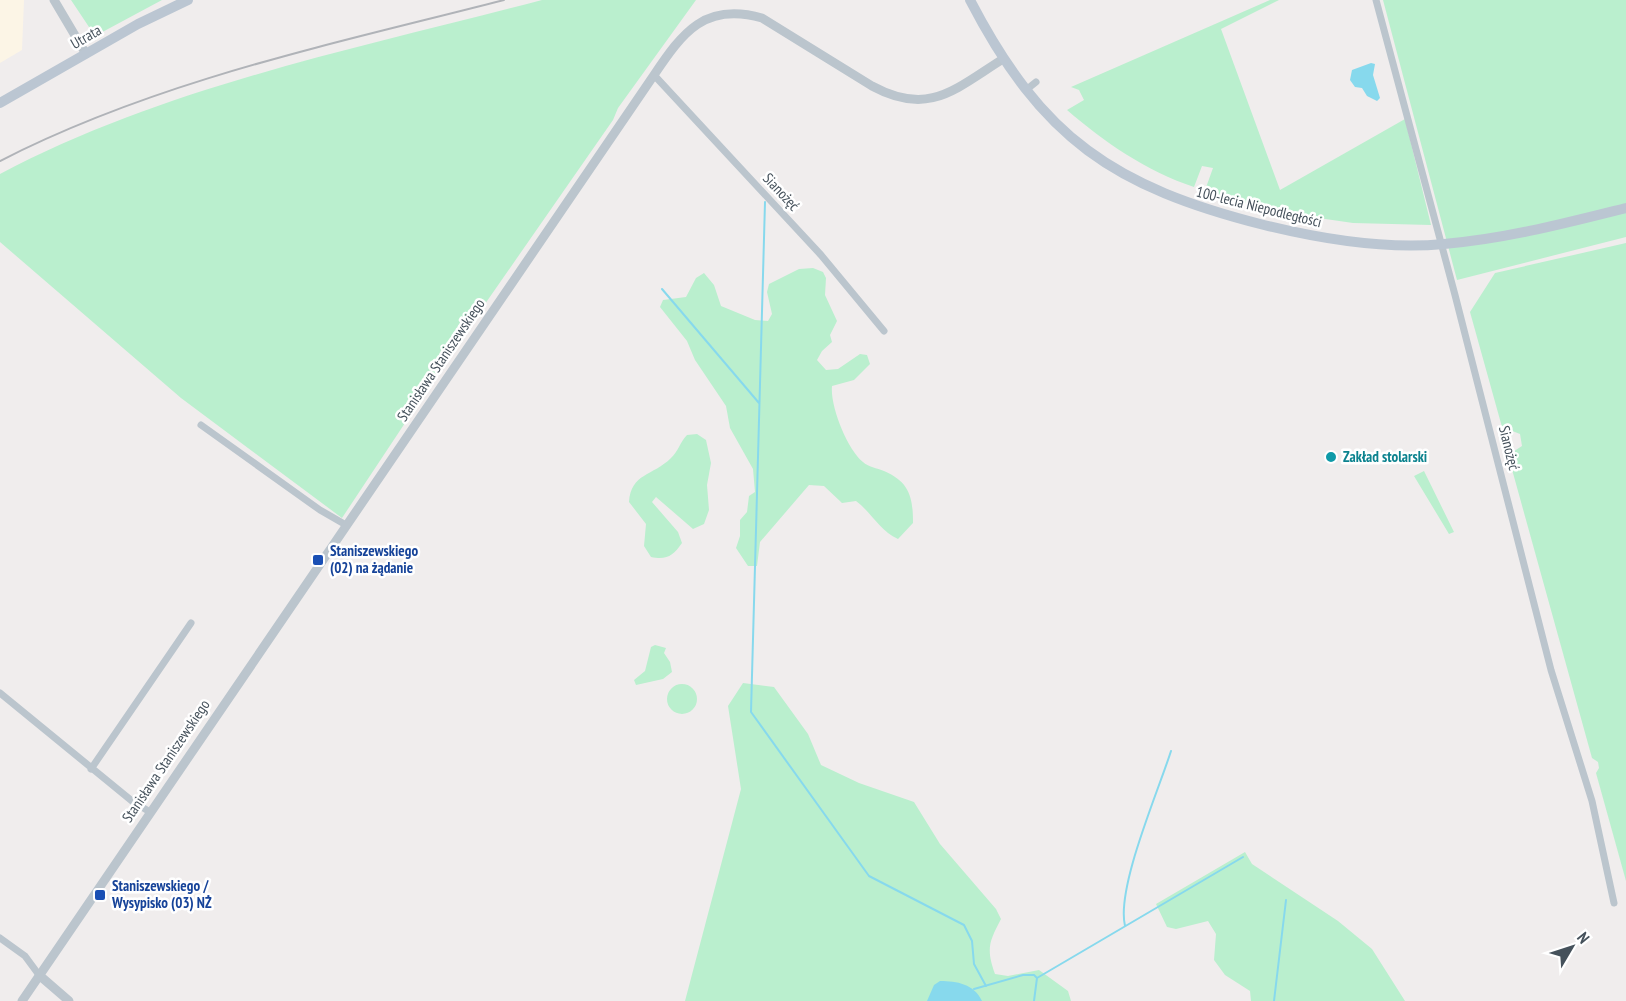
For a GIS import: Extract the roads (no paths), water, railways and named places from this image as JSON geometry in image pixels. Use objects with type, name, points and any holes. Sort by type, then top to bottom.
[{"type":"main road","name":"Utrata","points":[[0,103],[188,0]]},
{"type":"main road","name":"100-lecia Niepodległości","points":[[970,0],[1003,59],[1052,119],[1089,152],[1143,184],[1181,201],[1238,219],[1323,239],[1442,245],[1500,237],[1626,208]]},
{"type":"street","points":[[54,0],[86,54]]},
{"type":"street","name":"Sianożęć","points":[[1376,0],[1442,245],[1551,670],[1592,801],[1614,903]]},
{"type":"street","name":"Stanisława Staniszewskiego","points":[[22,1001],[654,75],[690,28],[708,18],[727,12],[744,12],[762,18],[890,96],[908,100],[933,99],[1003,59]]},
{"type":"street","name":"Sianożęć","points":[[654,75],[821,255],[884,332]]},
{"type":"street","points":[[1026,90],[1036,82]]},
{"type":"street","points":[[201,425],[320,510],[346,525]]},
{"type":"street","points":[[91,769],[191,623]]},
{"type":"street","points":[[0,693],[91,769],[150,812]]},
{"type":"street","points":[[0,938],[25,956],[39,975],[69,1001]]},
{"type":"water","points":[[1371,63],[1375,64],[1373,75],[1380,98],[1377,101],[1367,96],[1362,88],[1355,87],[1350,80],[1352,70]]},
{"type":"water","points":[[940,981],[970,987],[982,1001],[927,1001],[934,985]]},
{"type":"waterway","points":[[765,202],[751,712],[869,876],[964,925],[972,941],[974,964],[986,986]]},
{"type":"waterway","points":[[662,289],[759,403]]},
{"type":"waterway","points":[[1125,926],[1124,909],[1132,865],[1171,751]]},
{"type":"waterway","points":[[1037,978],[1243,857]]},
{"type":"waterway","points":[[1274,1001],[1286,900]]},
{"type":"waterway","points":[[974,989],[1023,975],[1034,975],[1037,978],[1034,1001]]},
{"type":"railway","points":[[0,161],[121,108],[184,86],[311,49],[504,0]]},
{"type":"place","name":"Zakład stolarski","points":[[1331,457]]},
{"type":"place","name":"Staniszewskiego (02) na żądanie","points":[[318,560]]},
{"type":"place","name":"Staniszewskiego / Wysypisko (03) NŻ","points":[[100,895]]}]
